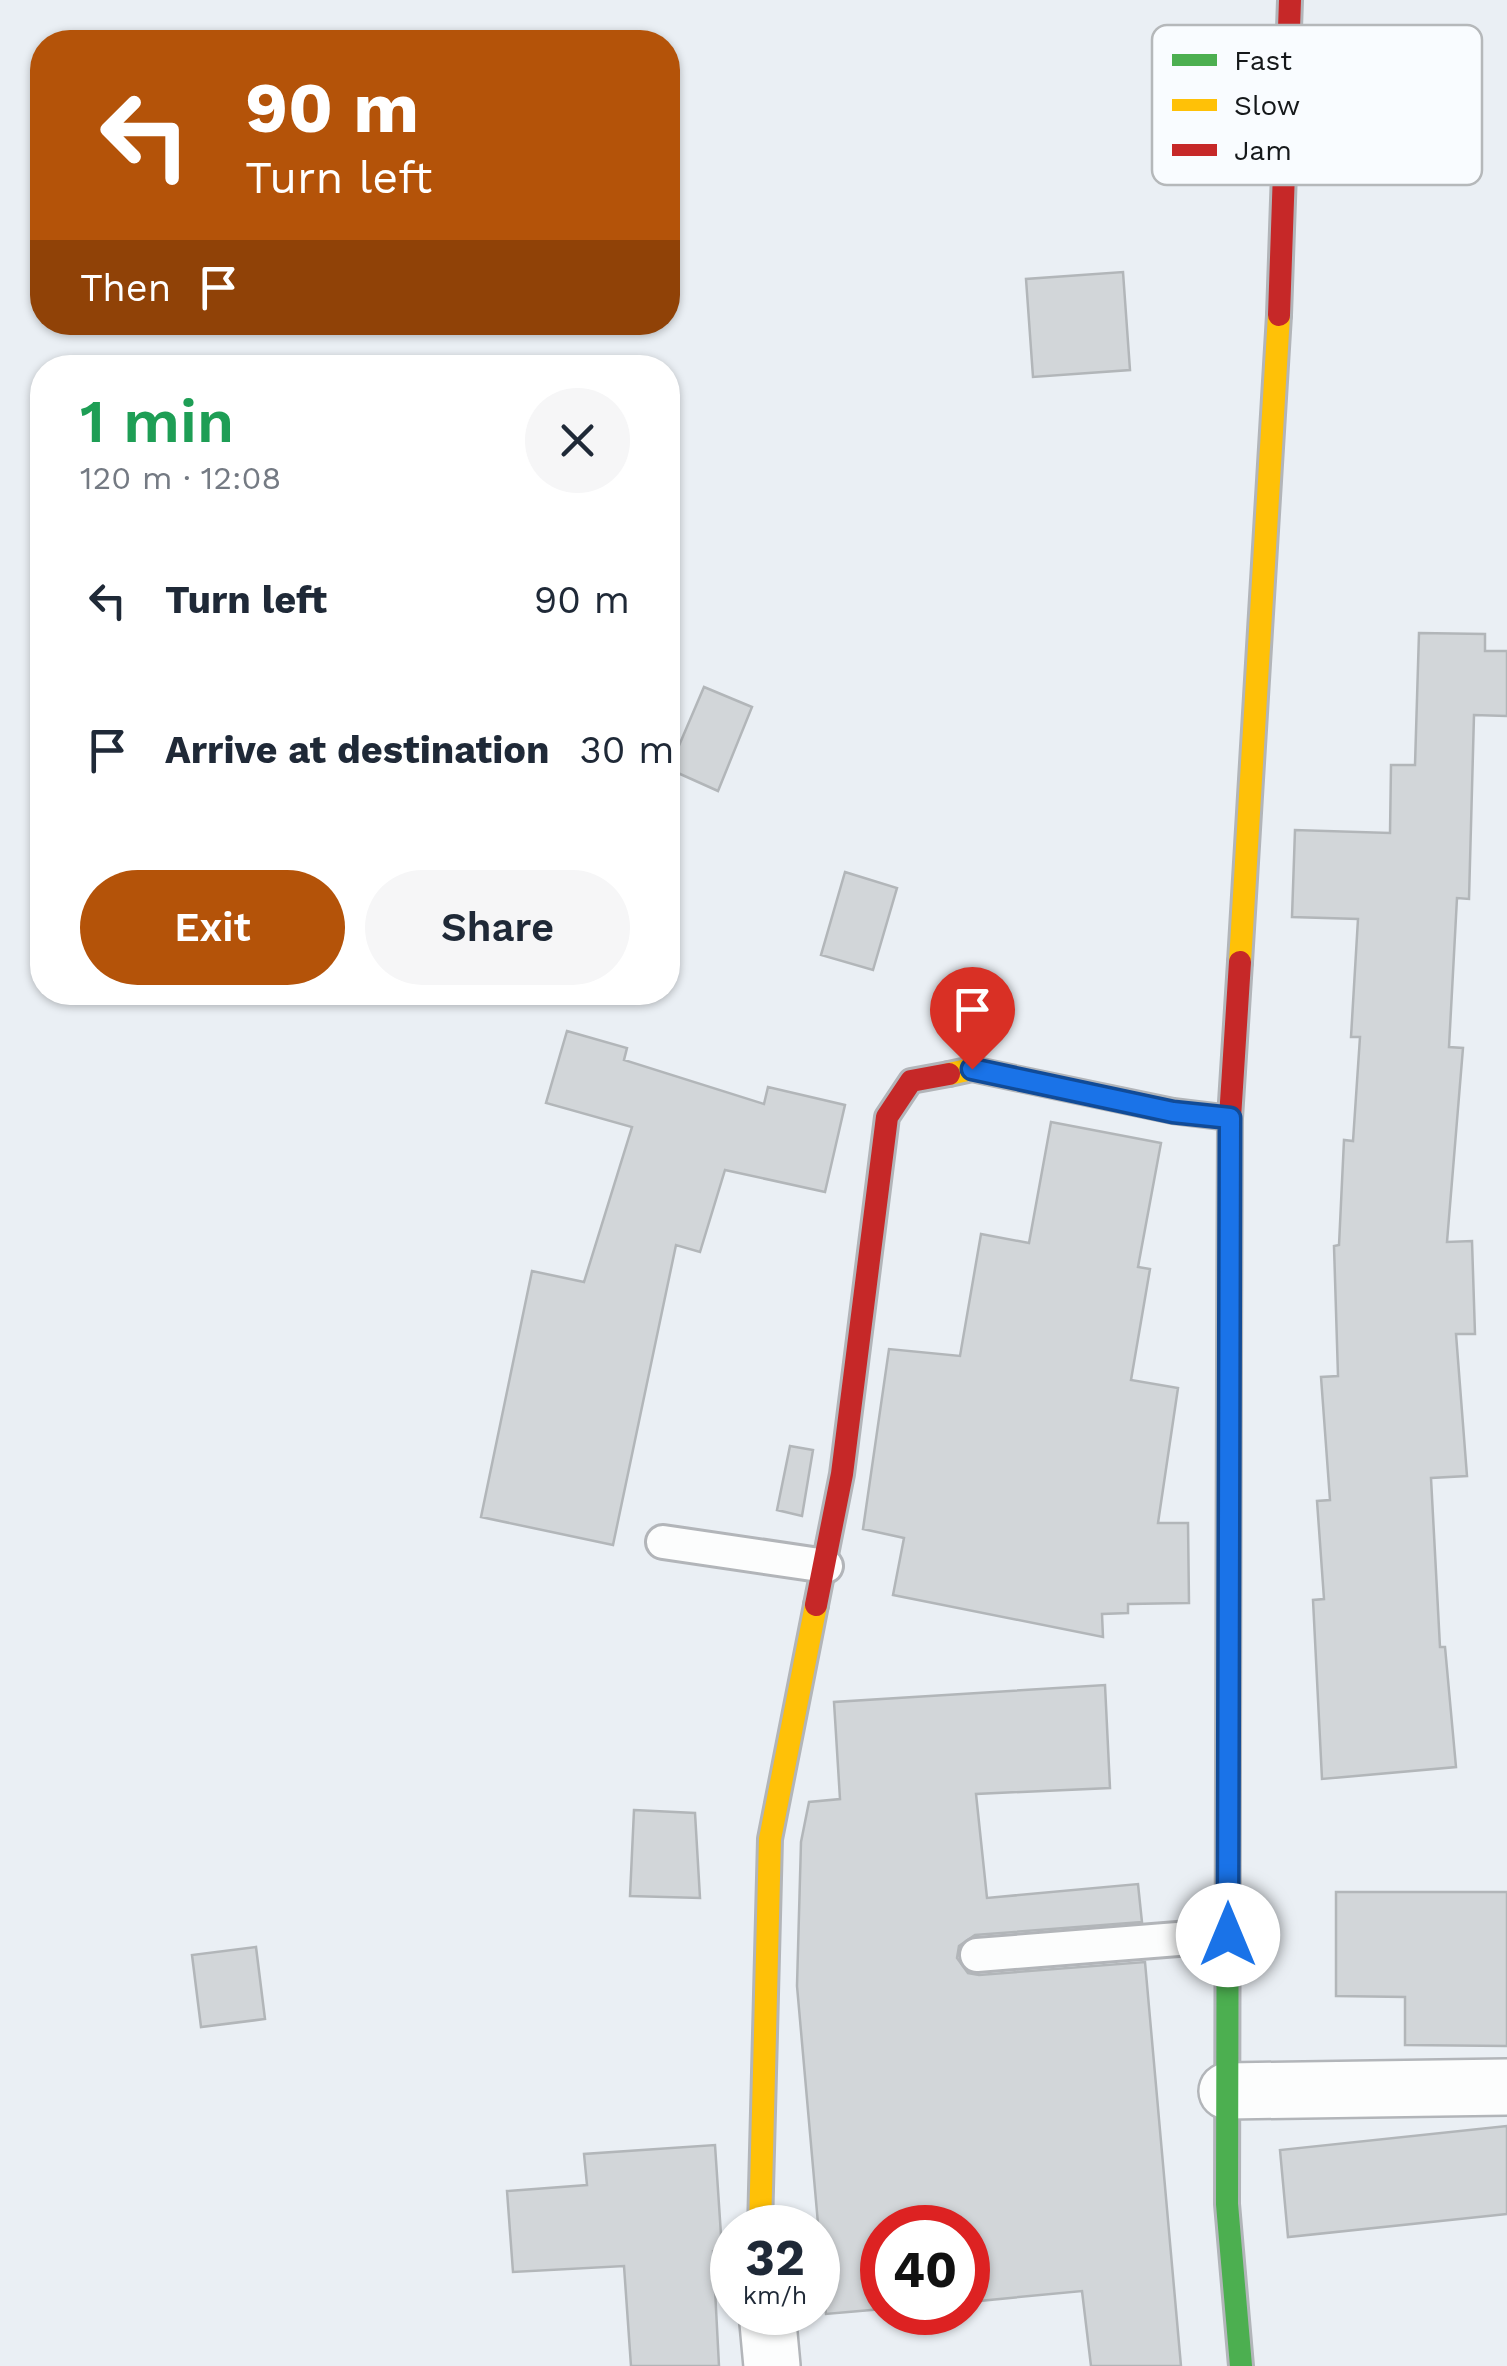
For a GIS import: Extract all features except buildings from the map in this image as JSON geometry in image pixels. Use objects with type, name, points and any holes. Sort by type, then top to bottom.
[{"type":"street","points":[[1290,0],[1290,25]]},
{"type":"street","points":[[1241,2366],[1227,2204],[1226,2091],[1230,1118],[1287,185]]},
{"type":"street","points":[[761,2205],[770,1839],[842,1474],[887,1117],[911,1081],[972,1069],[1173,1112],[1230,1118]]},
{"type":"street","points":[[1226,2091],[1507,2087]]},
{"type":"street","points":[[769,2335],[772,2366]]},
{"type":"lane","points":[[664,1542],[826,1566]]},
{"type":"lane","points":[[977,1955],[1228,1935]]},
{"type":"traffic: fast","points":[[1228,1768],[1227,2204],[1241,2366]]},
{"type":"traffic: slow","points":[[1240,962],[1279,315]]},
{"type":"traffic: slow","points":[[949,1074],[972,1069],[1173,1111],[1230,1118]]},
{"type":"traffic: slow","points":[[1228,1768],[1229,1364]]},
{"type":"traffic: slow","points":[[761,2205],[770,1839],[816,1605]]},
{"type":"traffic: jam","points":[[1289,25],[1290,0]]},
{"type":"traffic: jam","points":[[1279,315],[1284,185]]},
{"type":"traffic: jam","points":[[1229,1364],[1230,1118],[1240,962]]},
{"type":"traffic: jam","points":[[816,1605],[842,1474],[887,1117],[911,1081],[949,1074]]},
{"type":"route","points":[[972,1069],[1173,1112],[1230,1118],[1228,1935]]}]
